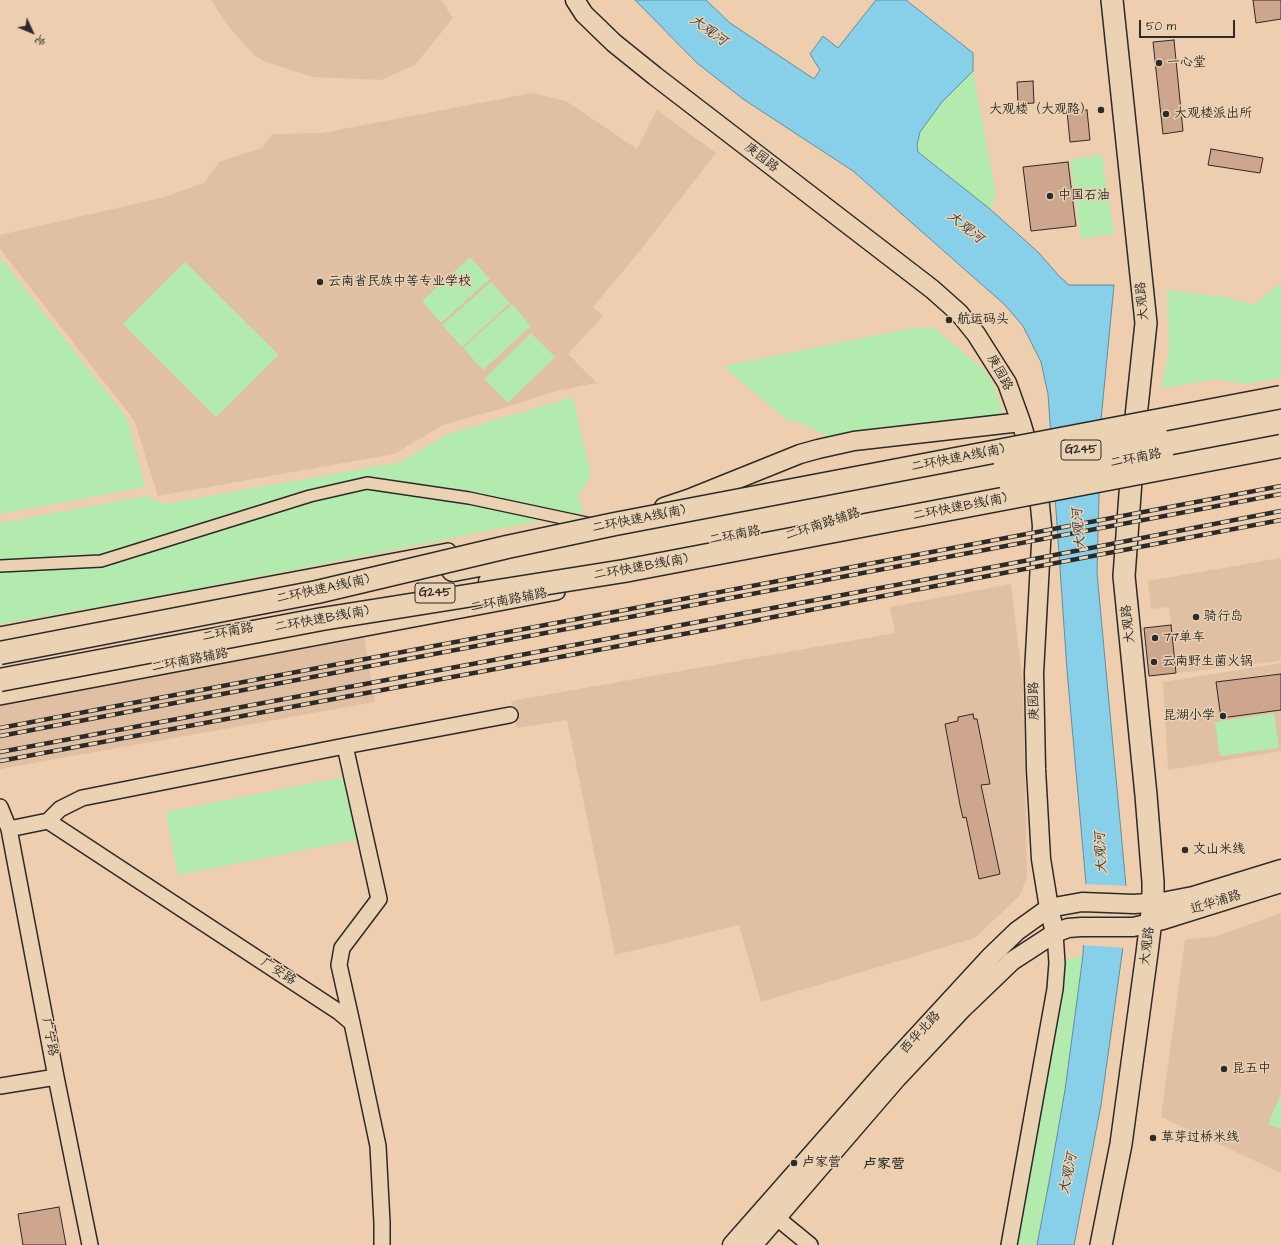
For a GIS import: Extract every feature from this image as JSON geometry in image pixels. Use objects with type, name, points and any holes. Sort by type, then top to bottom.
[{"type":"main road","name":"大观路","points":[[1101,1245],[1121,1144],[1152,913],[1152,866],[1147,802],[1124,576],[1135,426],[1146,323],[1112,0]]},
{"type":"main road","name":"二环快速A线(南)","points":[[0,653],[311,594],[507,547],[608,526],[1281,397]]},
{"type":"main road","name":"二环南路","points":[[1159,445],[1281,411]]},
{"type":"main road","name":"二环南路","points":[[0,656],[868,500],[1159,445],[1281,431]]},
{"type":"main road","name":"二环快速B线(南)","points":[[0,680],[329,618],[624,571],[1281,446]]},
{"type":"main road","name":"二环南路","points":[[0,676],[868,500]]},
{"type":"street","name":"庚园路","points":[[575,0],[584,14],[614,43],[932,289],[959,313],[976,334],[1006,383],[1021,422],[1037,476],[1042,526],[1034,681],[1036,769],[1041,859],[1048,908],[1055,933]]},
{"type":"street","points":[[632,516],[688,499],[800,454],[818,449],[854,441],[1021,422]]},
{"type":"street","points":[[0,566],[101,561],[310,496],[367,483],[469,498],[591,524]]},
{"type":"street","name":"二环南路辅路","points":[[0,635],[632,516],[746,502],[868,500]]},
{"type":"street","name":"二环南路辅路","points":[[0,697],[651,574],[731,553],[868,500]]},
{"type":"street","points":[[9,829],[48,821],[60,809],[82,798],[510,715]]},
{"type":"street","points":[[345,746],[379,899],[342,948],[339,965],[378,1146],[382,1245]]},
{"type":"street","name":"广宁路","points":[[0,807],[9,829],[56,1078],[90,1245]]},
{"type":"street","name":"广安路","points":[[48,821],[333,1008],[352,1023]]},
{"type":"street","name":"近华浦路","points":[[1152,913],[1190,897],[1281,869]]},
{"type":"street","name":"近华浦路","points":[[1152,913],[1281,883]]},
{"type":"street","name":"西华北路","points":[[732,1245],[887,1069],[990,957],[1017,931],[1048,908],[1082,902],[1129,904],[1152,913]]},
{"type":"street","name":"西华北路","points":[[753,1245],[897,1078],[961,1010],[1012,961],[1055,933],[1068,928],[1133,927],[1152,913]]},
{"type":"street","points":[[1009,1245],[1055,989],[1057,963],[1055,933]]},
{"type":"street","points":[[0,1086],[56,1078]]},
{"type":"street","points":[[777,1218],[810,1245]]},
{"type":"shaded area","points":[[211,0],[441,0],[453,18],[415,65],[381,80],[313,77],[264,61],[253,54],[229,27]]},
{"type":"shaded area","name":"云南省民族中等专业学校","points":[[532,93],[566,101],[637,149],[657,110],[716,153],[635,257],[593,307],[603,316],[568,354],[597,383],[560,390],[443,425],[394,454],[158,496],[134,420],[0,249],[0,235],[165,197],[204,183],[219,162],[262,148],[272,134],[322,133]]},
{"type":"shaded area","points":[[1281,558],[1281,661],[1177,673],[1169,607],[1151,609],[1148,581]]},
{"type":"shaded area","points":[[1011,584],[1023,685],[1027,877],[1020,895],[975,938],[761,1002],[739,925],[615,955],[567,720],[517,728],[511,701],[895,633],[890,607]]},
{"type":"shaded area","points":[[364,638],[375,702],[0,769],[0,703]]},
{"type":"shaded area","name":"昆湖小学","points":[[1281,663],[1281,751],[1168,770],[1163,682]]},
{"type":"shaded area","name":"昆五中","points":[[1281,913],[1281,1173],[1161,1117],[1185,940],[1217,936]]},
{"type":"green space","points":[[973,71],[996,196],[990,209],[918,152],[917,145],[920,132],[942,102]]},
{"type":"green space","points":[[1102,154],[1114,234],[1081,239],[1070,160]]},
{"type":"green space","points":[[0,257],[127,418],[145,487],[0,514]]},
{"type":"green space","points":[[470,257],[490,279],[441,323],[422,301]]},
{"type":"green space","points":[[185,262],[279,355],[216,417],[123,324]]},
{"type":"green space","points":[[491,282],[510,303],[462,347],[442,325]]},
{"type":"green space","points":[[1281,283],[1281,378],[1244,384],[1218,379],[1161,388],[1169,353],[1167,290],[1226,297],[1253,305]]},
{"type":"green space","points":[[512,304],[531,326],[483,370],[463,348]]},
{"type":"green space","points":[[912,328],[934,328],[982,368],[994,385],[1003,414],[871,432],[834,440],[806,425],[785,419],[723,366]]},
{"type":"green space","points":[[531,333],[555,357],[508,403],[484,379]]},
{"type":"green space","points":[[573,397],[591,476],[578,496],[584,512],[156,597],[0,624],[0,523],[146,496],[164,504],[401,462],[448,434]]},
{"type":"green space","points":[[1274,713],[1279,748],[1220,756],[1215,722]]},
{"type":"green space","points":[[348,776],[360,839],[178,875],[166,812]]},
{"type":"green space","points":[[1083,955],[1065,1090],[1037,1245],[1003,1245],[1057,963]]},
{"type":"green space","points":[[1281,1093],[1281,1129],[1268,1124]]},
{"type":"water","name":"大观河","points":[[635,0],[706,0],[730,23],[814,79],[820,70],[810,54],[823,36],[838,48],[876,0],[906,0],[973,53],[973,71],[942,102],[920,132],[917,145],[918,152],[990,209],[1039,253],[1069,285],[1114,285],[1101,420],[1097,573],[1126,886],[1123,947],[1101,1105],[1074,1245],[1037,1245],[1065,1090],[1083,955],[1086,884],[1067,670],[1048,394],[1041,362],[1023,326],[1005,305],[853,171],[743,99],[697,63]]},
{"type":"pier","points":[[1084,884],[1128,886],[1125,948],[1082,945]]},
{"type":"building","points":[[1253,0],[1281,0],[1281,19],[1256,23]]},
{"type":"building","points":[[1174,40],[1183,131],[1163,134],[1153,42]]},
{"type":"building","points":[[1033,81],[1034,103],[1018,104],[1017,82]]},
{"type":"building","points":[[1087,110],[1090,140],[1070,142],[1067,111]]},
{"type":"building","points":[[1211,149],[1263,158],[1260,173],[1208,165]]},
{"type":"building","name":"中国石油","points":[[1068,162],[1076,226],[1031,231],[1023,167]]},
{"type":"building","points":[[1171,625],[1176,673],[1149,676],[1144,628]]},
{"type":"building","points":[[1281,674],[1281,710],[1221,718],[1216,682]]},
{"type":"building","points":[[973,714],[974,719],[977,719],[990,784],[981,785],[1000,874],[979,879],[966,817],[963,818],[960,805],[945,724],[958,721],[958,717]]},
{"type":"building","points":[[59,1207],[66,1245],[23,1245],[18,1214]]},
{"type":"railway","points":[[0,728],[1281,486]]},
{"type":"railway","points":[[0,736],[1281,494]]},
{"type":"railway","points":[[0,752],[998,566],[1281,511]]},
{"type":"railway","points":[[0,761],[716,628],[1281,520]]},
{"type":"place","name":"一心堂","points":[[1159,63]]},
{"type":"place","name":"大观楼（大观路）","points":[[1101,110]]},
{"type":"place","name":"大观楼派出所","points":[[1166,114]]},
{"type":"place","name":"中国石油","points":[[1050,196]]},
{"type":"place","name":"云南省民族中等专业学校","points":[[320,282]]},
{"type":"place","name":"航运码头","points":[[949,320]]},
{"type":"place","name":"骑行岛","points":[[1196,617]]},
{"type":"place","name":"77单车","points":[[1155,638]]},
{"type":"place","name":"云南野生菌火锅","points":[[1154,662]]},
{"type":"place","name":"昆湖小学","points":[[1223,716]]},
{"type":"place","name":"文山米线","points":[[1185,850]]},
{"type":"place","name":"昆五中","points":[[1224,1069]]},
{"type":"place","name":"草芽过桥米线","points":[[1153,1138]]},
{"type":"place","name":"卢家营","points":[[794,1163]]},
{"type":"district","name":"卢家营","points":[[884,1165]]}]
